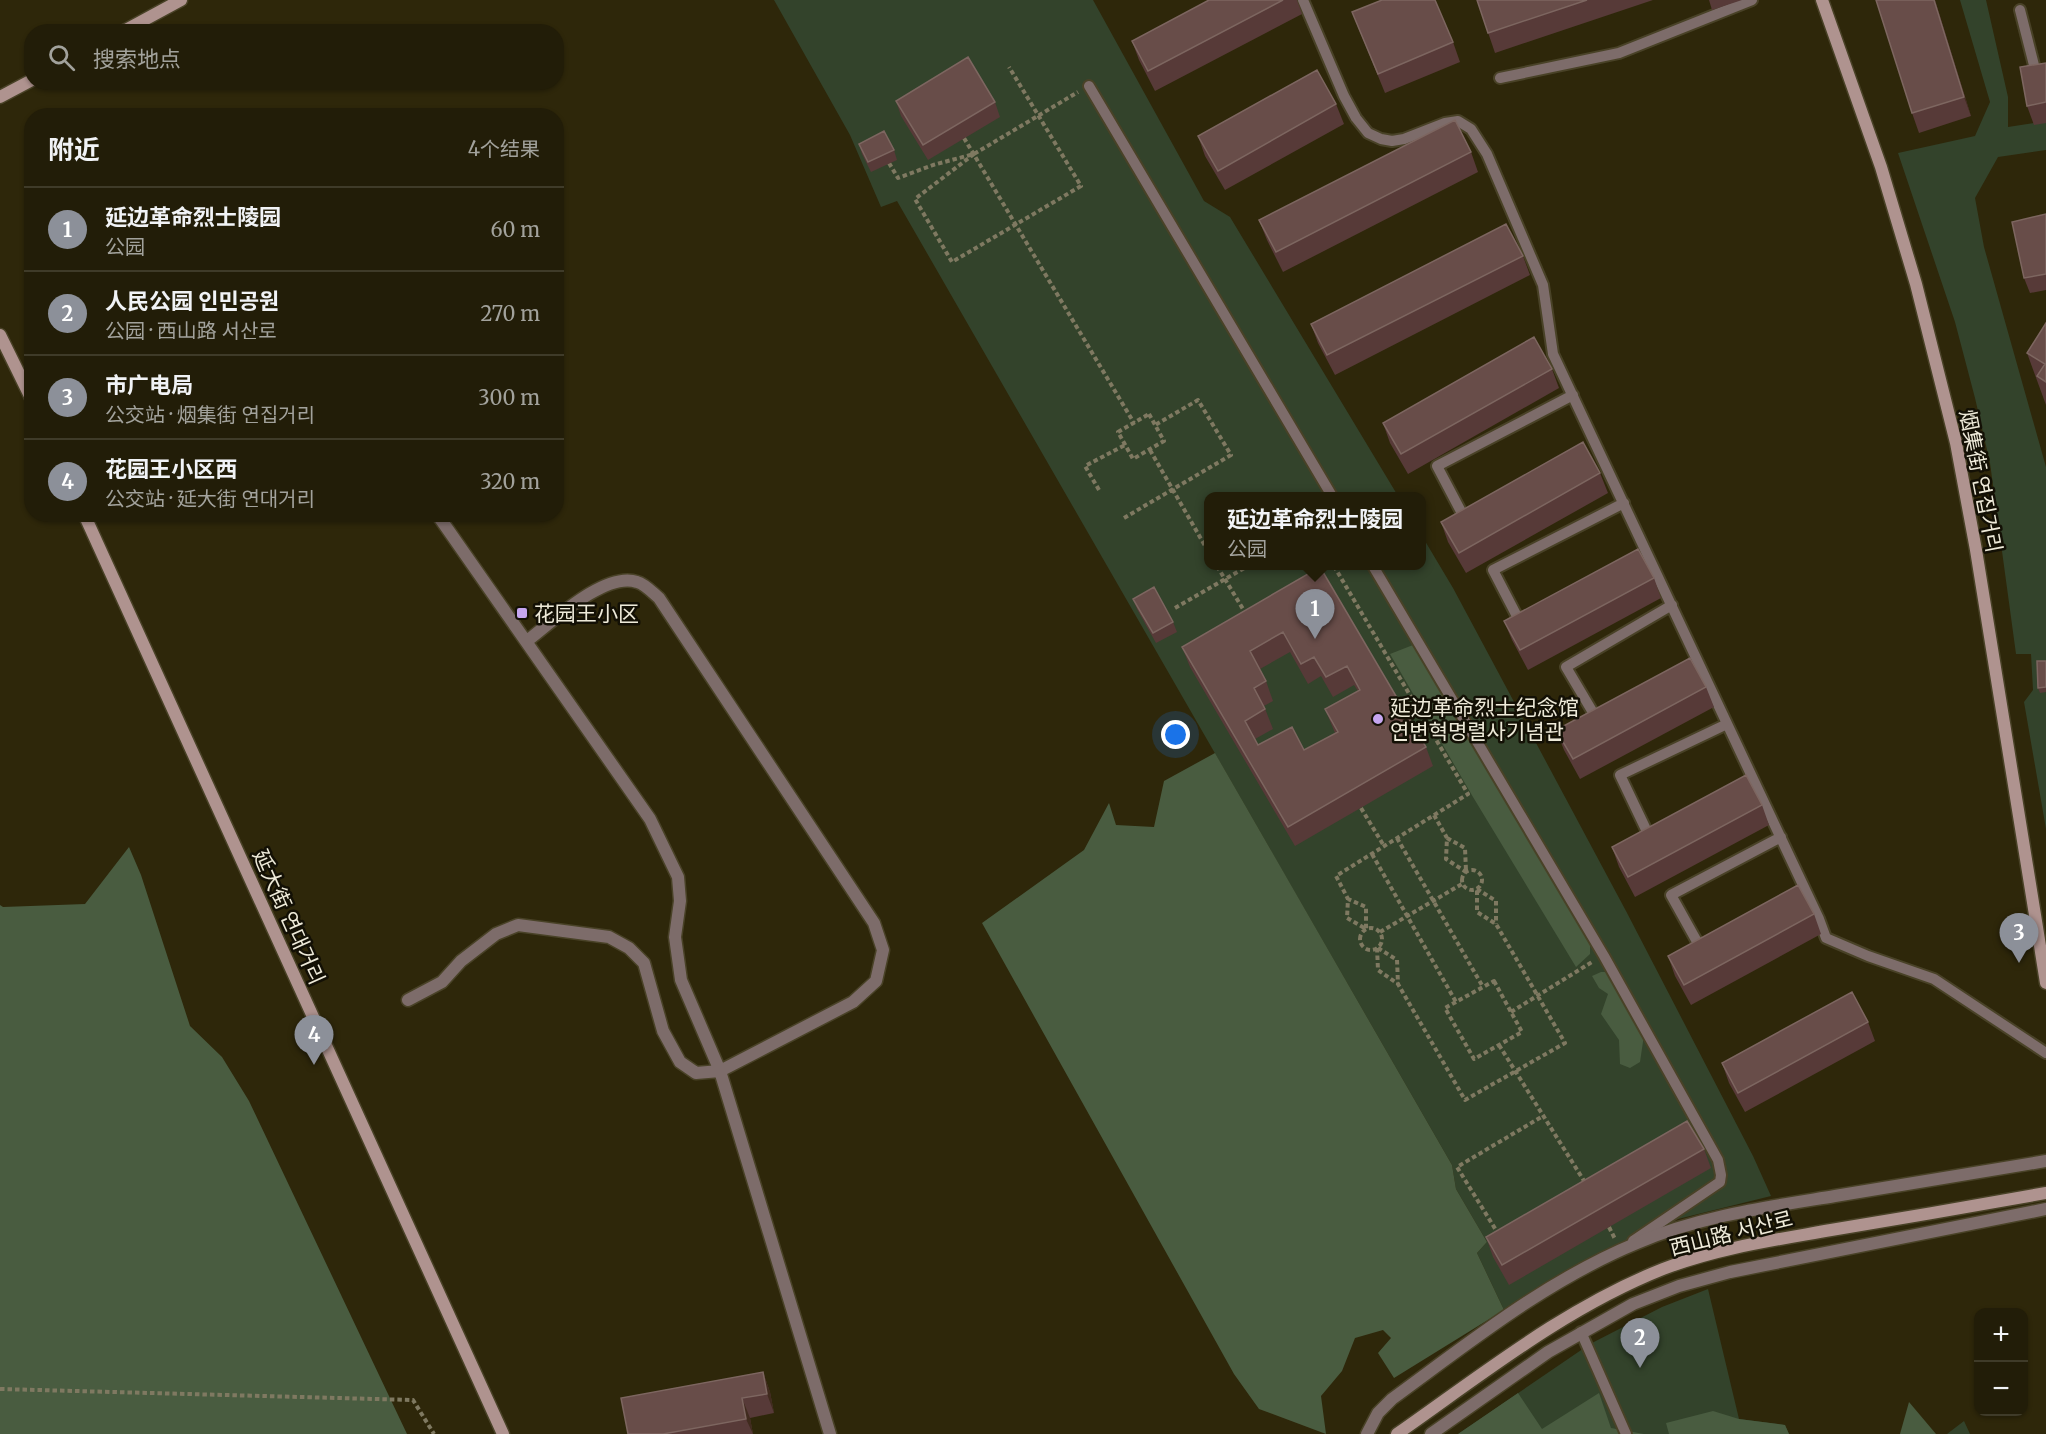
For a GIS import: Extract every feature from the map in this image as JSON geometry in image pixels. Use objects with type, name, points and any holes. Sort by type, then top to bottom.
[{"type":"main road","points":[[137,24],[181,0]]},
{"type":"main road","name":"烟集街 연집거리","points":[[1822,0],[1881,166],[1916,284],[1956,443],[1976,550],[2046,983]]},
{"type":"main road","points":[[0,97],[24,84]]},
{"type":"main road","points":[[0,335],[24,384]]},
{"type":"main road","name":"延大街 연대거리","points":[[88,522],[503,1434]]},
{"type":"main road","name":"西山路 서산로","points":[[1397,1434],[1573,1312],[1618,1288],[1665,1269],[1706,1255],[1758,1243],[2046,1193]]},
{"type":"street","points":[[443,522],[650,819],[678,877],[680,901],[675,937],[681,980],[720,1071],[830,1434]]},
{"type":"street","points":[[408,1000],[442,982],[461,961],[496,934],[518,924],[609,937],[629,948],[644,963],[663,1031],[680,1062],[696,1073],[720,1071],[853,1002],[876,981],[883,950],[874,923],[659,598],[638,582],[618,580],[597,588],[527,641]]},
{"type":"street","points":[[1367,1434],[1378,1413],[1392,1399],[1511,1313],[1567,1278],[1621,1250],[1678,1227],[1736,1212],[2046,1161]]},
{"type":"street","points":[[1431,1434],[1548,1352],[1581,1332],[1633,1304],[1679,1286],[1730,1272],[2046,1209]]},
{"type":"lane","points":[[1304,0],[1344,96],[1356,118],[1368,133],[1392,141],[1404,139],[1445,123],[1458,121],[1471,129],[1488,154],[1544,285],[1554,354],[1573,395],[1595,456],[1624,503],[1646,564],[1672,605],[1696,671],[1727,724],[1826,938],[1868,956],[1934,978],[2046,1053]]},
{"type":"lane","points":[[1500,78],[1619,52],[1752,0]]},
{"type":"lane","points":[[2020,10],[2037,77],[2046,75]]},
{"type":"lane","points":[[1089,86],[1330,492]]},
{"type":"lane","points":[[1478,518],[1467,523],[1437,466],[1573,395]]},
{"type":"lane","points":[[1533,622],[1523,627],[1493,570],[1624,503]]},
{"type":"lane","points":[[1375,570],[1604,956],[1718,1160],[1720,1182],[1621,1250]]},
{"type":"lane","points":[[1609,716],[1598,722],[1566,668],[1672,605]]},
{"type":"lane","points":[[1662,836],[1652,841],[1620,775],[1727,724]]},
{"type":"lane","points":[[1748,795],[1758,790]]},
{"type":"lane","points":[[1711,942],[1700,947],[1671,895],[1781,837]]},
{"type":"lane","points":[[1797,900],[1808,895]]},
{"type":"lane","points":[[1581,1332],[1626,1434]]},
{"type":"path","points":[[1009,67],[1039,116],[1082,186],[952,262],[915,199],[974,154],[1039,116],[1089,86]]},
{"type":"path","points":[[964,138],[1134,423]]},
{"type":"path","points":[[889,163],[898,178],[933,165],[974,154]]},
{"type":"path","points":[[1124,518],[1231,455],[1198,400],[1155,425]]},
{"type":"path","points":[[1149,414],[1155,425],[1164,441],[1133,459],[1118,432],[1149,414]]},
{"type":"path","points":[[1099,490],[1086,466],[1125,445]]},
{"type":"path","points":[[1149,450],[1204,542]]},
{"type":"path","points":[[1219,570],[1248,619]]},
{"type":"path","points":[[1175,608],[1241,570]]},
{"type":"path","points":[[1337,570],[1468,794],[1336,876],[1348,899],[1347,918],[1366,929],[1374,928],[1380,932],[1382,942],[1377,948],[1370,950],[1362,944],[1360,937],[1366,929],[1366,907],[1348,899]]},
{"type":"path","points":[[1361,808],[1384,846]]},
{"type":"path","points":[[1434,815],[1447,838],[1465,848],[1466,872]]},
{"type":"path","points":[[1397,838],[1483,987]]},
{"type":"path","points":[[1447,838],[1446,859],[1466,872]]},
{"type":"path","points":[[1372,854],[1456,1002]]},
{"type":"path","points":[[1377,948],[1378,970],[1398,984],[1465,1100],[1565,1043],[1496,924],[1477,912],[1477,889],[1481,884],[1480,874],[1472,870],[1466,872],[1461,877],[1466,889],[1477,889],[1496,902],[1496,924]]},
{"type":"path","points":[[1380,932],[1462,884]]},
{"type":"path","points":[[1377,948],[1397,960],[1398,984]]},
{"type":"path","points":[[1511,1012],[1604,956]]},
{"type":"path","points":[[1494,981],[1522,1032],[1474,1059],[1445,1008],[1483,987],[1494,981]]},
{"type":"path","points":[[1499,1045],[1590,1191]]},
{"type":"path","points":[[1503,1242],[1457,1167],[1544,1116]]},
{"type":"path","points":[[0,1389],[413,1400],[434,1434]]},
{"type":"green space","points":[[774,0],[1093,0],[1204,201],[1230,217],[1396,492],[1204,492],[1204,570],[1426,570],[1426,543],[1453,588],[1626,911],[1753,1156],[1771,1196],[1674,1220],[1635,1237],[1504,1310],[1477,1253],[1487,1242],[1456,1189],[1452,1165],[897,201],[881,207],[850,135]]},
{"type":"green space","points":[[1960,0],[1986,0],[2008,97],[2008,127],[2046,121],[2046,150],[1998,157],[1975,198],[1984,247],[2046,467],[2046,829],[2024,702],[2033,690],[2031,654],[2016,654],[1990,463],[1955,322],[1898,153],[1975,136],[1990,102]]},
{"type":"green space","points":[[1413,645],[1590,940],[1590,954],[1576,967],[1390,654]]},
{"type":"green space","points":[[1215,753],[1452,1165],[1456,1189],[1487,1242],[1477,1253],[1504,1310],[1394,1378],[1378,1353],[1391,1338],[1383,1330],[1355,1338],[1342,1371],[1321,1396],[1326,1434],[1259,1409],[1234,1374],[982,923],[1084,850],[1109,803],[1116,825],[1154,827],[1164,781]]},
{"type":"green space","points":[[129,847],[141,875],[190,1026],[222,1057],[249,1101],[407,1434],[0,1434],[0,905],[3,907],[85,904]]},
{"type":"green space","points":[[1608,972],[1644,1035],[1640,1062],[1630,1068],[1620,1064],[1619,1040],[1601,1014],[1608,994],[1599,988],[1592,976]]},
{"type":"green space","points":[[1708,1289],[1739,1419],[1785,1425],[1789,1434],[1458,1434],[1590,1344],[1662,1307]]},
{"type":"green space","points":[[1518,1393],[1542,1429],[1599,1393],[1611,1428],[1644,1434],[1458,1434]]},
{"type":"green space","points":[[1909,1402],[1936,1434],[1900,1434]]},
{"type":"green space","points":[[1713,1411],[1739,1419],[1785,1425],[1789,1434],[1669,1434],[1666,1423]]},
{"type":"green space","points":[[1964,1421],[1970,1434],[1947,1434]]},
{"type":"building","points":[[1209,0],[1283,0],[1148,71],[1132,41]]},
{"type":"building","points":[[1382,0],[1435,0],[1453,42],[1378,74],[1352,12]]},
{"type":"building","points":[[1477,0],[1587,0],[1488,33]]},
{"type":"building","points":[[1876,0],[1934,0],[1964,97],[1912,113]]},
{"type":"building","points":[[968,57],[995,102],[923,145],[896,101]]},
{"type":"building","points":[[2046,63],[2046,102],[2027,106],[2020,67]]},
{"type":"building","points":[[1317,70],[1336,104],[1218,171],[1198,136]]},
{"type":"building","points":[[1455,120],[1471,152],[1276,252],[1259,220]]},
{"type":"building","points":[[884,131],[894,150],[868,162],[859,144]]},
{"type":"building","points":[[2046,214],[2046,274],[2024,278],[2012,222]]},
{"type":"building","points":[[1506,224],[1523,256],[1327,355],[1311,324]]},
{"type":"building","points":[[2046,323],[2046,382],[2037,376],[2045,364],[2027,353]]},
{"type":"building","points":[[1534,337],[1552,369],[1401,454],[1383,423]]},
{"type":"building","points":[[1583,442],[1600,473],[1459,553],[1441,522]]},
{"type":"building","points":[[1638,549],[1654,578],[1520,650],[1504,621]]},
{"type":"building","name":"延边革命烈士纪念馆 연변혁명렬사기념관","points":[[1315,570],[1322,570],[1426,747],[1288,827],[1182,647]],"holes":[[[1283,632],[1301,664],[1314,657],[1326,677],[1347,666],[1360,690],[1325,709],[1338,732],[1304,750],[1292,727],[1258,745],[1245,721],[1265,709],[1254,688],[1266,681],[1250,651]]]},
{"type":"building","points":[[1154,587],[1173,622],[1153,633],[1133,599]]},
{"type":"building","points":[[1690,658],[1706,687],[1573,759],[1556,730]]},
{"type":"building","points":[[2037,661],[2046,661],[2046,687],[2038,688]]},
{"type":"building","points":[[1746,775],[1762,805],[1628,877],[1612,847]]},
{"type":"building","points":[[1798,885],[1814,914],[1684,985],[1668,956]]},
{"type":"building","points":[[1852,992],[1868,1022],[1738,1093],[1722,1063]]},
{"type":"building","points":[[1687,1121],[1704,1149],[1502,1265],[1486,1237]]},
{"type":"building","points":[[763,1372],[767,1394],[742,1398],[746,1419],[663,1434],[628,1434],[621,1398]]},
{"type":"place","name":"花园王小区","points":[[522,613]]},
{"type":"place","name":"延边革命烈士陵园","points":[[1315,639]]},
{"type":"place","name":"延边革命烈士纪念馆 연변혁명렬사기념관","points":[[1378,719]]},
{"type":"place","name":"市广电局","points":[[2019,963]]},
{"type":"place","name":"花园王小区西","points":[[314,1065]]},
{"type":"place","name":"人民公园 인민공원","points":[[1640,1368]]}]
